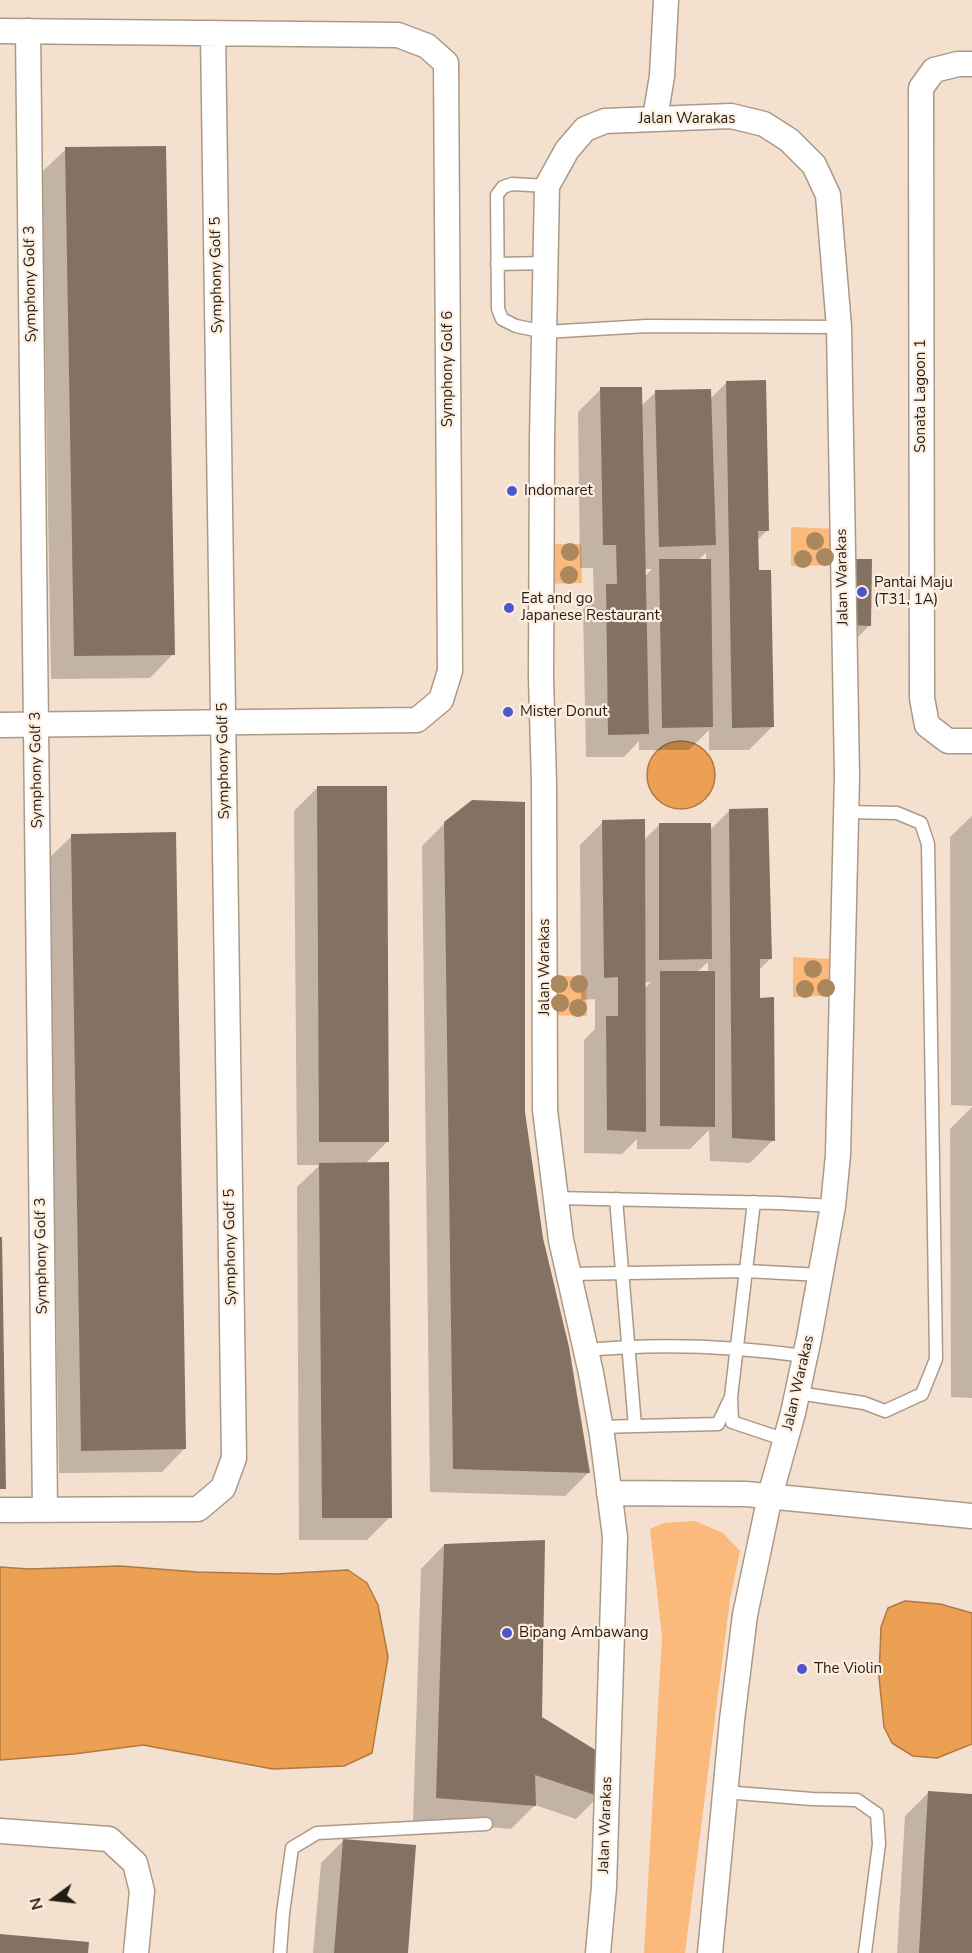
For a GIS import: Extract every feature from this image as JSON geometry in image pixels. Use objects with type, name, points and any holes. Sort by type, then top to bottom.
[{"type":"street","points":[[656,117],[662,76],[666,0]]},
{"type":"street","points":[[0,31],[213,33]]},
{"type":"street","name":"Symphony Golf 3","points":[[28,31],[45,1509]]},
{"type":"street","name":"Symphony Golf 6","points":[[213,33],[398,35],[428,45],[446,63],[450,670],[441,700],[417,720],[223,722]]},
{"type":"street","name":"Symphony Golf 5","points":[[45,1509],[198,1509],[223,1488],[234,1458],[213,33]]},
{"type":"street","name":"Sonata Lagoon 1","points":[[972,64],[958,64],[934,70],[921,88],[922,698],[927,725],[948,741],[972,741]]},
{"type":"street","name":"Jalan Warakas","points":[[598,1953],[604,1877],[615,1537],[601,1427],[561,1240],[545,1110],[544,783],[541,678],[542,438],[547,186],[567,150],[585,129],[604,121],[656,117],[731,116],[764,124],[789,140],[814,165],[828,195],[839,327],[847,776],[838,1155],[833,1206],[798,1393],[770,1496],[745,1615],[724,1792],[710,1953]]},
{"type":"street","points":[[0,724],[223,722]]},
{"type":"street","points":[[609,1493],[770,1496],[972,1516]]},
{"type":"street","points":[[0,1510],[45,1509]]},
{"type":"street","points":[[0,1831],[109,1839],[135,1863],[142,1891],[136,1953]]},
{"type":"lane","points":[[547,186],[512,184],[503,186],[497,195],[498,309],[502,319],[516,326],[545,332],[647,326],[839,327]]},
{"type":"lane","points":[[497,264],[545,263]]},
{"type":"lane","points":[[798,1393],[864,1403],[885,1411],[922,1394],[936,1359],[928,844],[921,823],[897,813],[846,812]]},
{"type":"lane","points":[[556,1198],[833,1206]]},
{"type":"lane","points":[[616,1199],[635,1426]]},
{"type":"lane","points":[[754,1202],[731,1398],[732,1422],[786,1440]]},
{"type":"lane","points":[[569,1274],[746,1271],[821,1275]]},
{"type":"lane","points":[[586,1350],[628,1346],[737,1349],[805,1356]]},
{"type":"lane","points":[[601,1427],[718,1424],[731,1398]]},
{"type":"lane","points":[[724,1792],[857,1800],[877,1814],[879,1844],[865,1953]]},
{"type":"lane","points":[[280,1953],[292,1848],[317,1833],[486,1824]]},
{"type":"shaded area","points":[[791,527],[835,529],[835,565],[791,566]]},
{"type":"shaded area","points":[[542,544],[581,544],[582,583],[542,584]]},
{"type":"shaded area","points":[[681,741],[694,744],[705,751],[712,762],[715,775],[712,788],[705,799],[694,806],[681,809],[668,806],[657,799],[650,788],[647,775],[650,762],[657,751],[668,744]]},
{"type":"shaded area","points":[[793,957],[831,959],[830,996],[793,997]]},
{"type":"shaded area","points":[[545,975],[586,977],[587,1016],[545,1015]]},
{"type":"shaded area","points":[[695,1521],[723,1533],[740,1551],[730,1600],[685,1953],[644,1953],[662,1637],[650,1529],[664,1523]]},
{"type":"shaded area","points":[[120,1566],[197,1572],[276,1574],[348,1570],[367,1583],[378,1605],[388,1657],[372,1753],[344,1766],[273,1769],[143,1745],[0,1760],[0,1567],[29,1569]]},
{"type":"shaded area","points":[[905,1601],[940,1604],[972,1613],[972,1744],[937,1758],[913,1756],[892,1743],[884,1727],[879,1677],[881,1627],[888,1608]]},
{"type":"building","points":[[166,146],[175,655],[74,656],[65,147]]},
{"type":"building","points":[[766,380],[769,531],[758,531],[759,570],[771,570],[774,727],[732,728],[726,381]]},
{"type":"building","points":[[600,387],[642,387],[649,734],[608,735],[606,584],[617,584],[616,545],[603,545]]},
{"type":"building","points":[[711,389],[716,545],[659,547],[655,390]]},
{"type":"building","points":[[659,559],[711,559],[713,727],[662,728]]},
{"type":"building","name":"Pantai Maju (T31, 1A)","points":[[852,559],[872,559],[871,626],[851,625]]},
{"type":"building","points":[[317,786],[387,786],[389,1142],[319,1142]]},
{"type":"building","points":[[472,800],[525,802],[525,1112],[543,1238],[569,1347],[590,1473],[453,1469],[444,822]]},
{"type":"building","points":[[768,808],[772,959],[760,959],[760,998],[774,997],[775,1141],[732,1138],[729,809]]},
{"type":"building","points":[[645,819],[646,1132],[607,1130],[606,1016],[618,1016],[618,977],[604,978],[602,820]]},
{"type":"building","points":[[659,823],[711,823],[712,959],[659,960]]},
{"type":"building","points":[[176,832],[186,1449],[81,1451],[71,834]]},
{"type":"building","points":[[660,971],[715,971],[715,1127],[660,1126]]},
{"type":"building","points":[[389,1162],[392,1518],[322,1518],[319,1163]]},
{"type":"building","points":[[0,1237],[2,1237],[6,1489],[0,1489]]},
{"type":"building","points":[[545,1540],[542,1717],[602,1754],[601,1797],[535,1775],[536,1806],[436,1798],[444,1544]]},
{"type":"building","points":[[928,1791],[972,1794],[972,1953],[919,1953]]},
{"type":"building","points":[[343,1839],[416,1845],[408,1953],[334,1953]]},
{"type":"building","points":[[0,1934],[89,1942],[88,1953],[0,1953]]},
{"type":"place","name":"Indomaret","points":[[512,491]]},
{"type":"place","name":"Pantai Maju (T31, 1A)","points":[[862,592]]},
{"type":"place","name":"Eat and go Japanese Restaurant","points":[[509,608]]},
{"type":"place","name":"Mister Donut","points":[[508,712]]},
{"type":"place","name":"Bipang Ambawang","points":[[507,1633]]},
{"type":"place","name":"The Violin","points":[[802,1669]]}]
